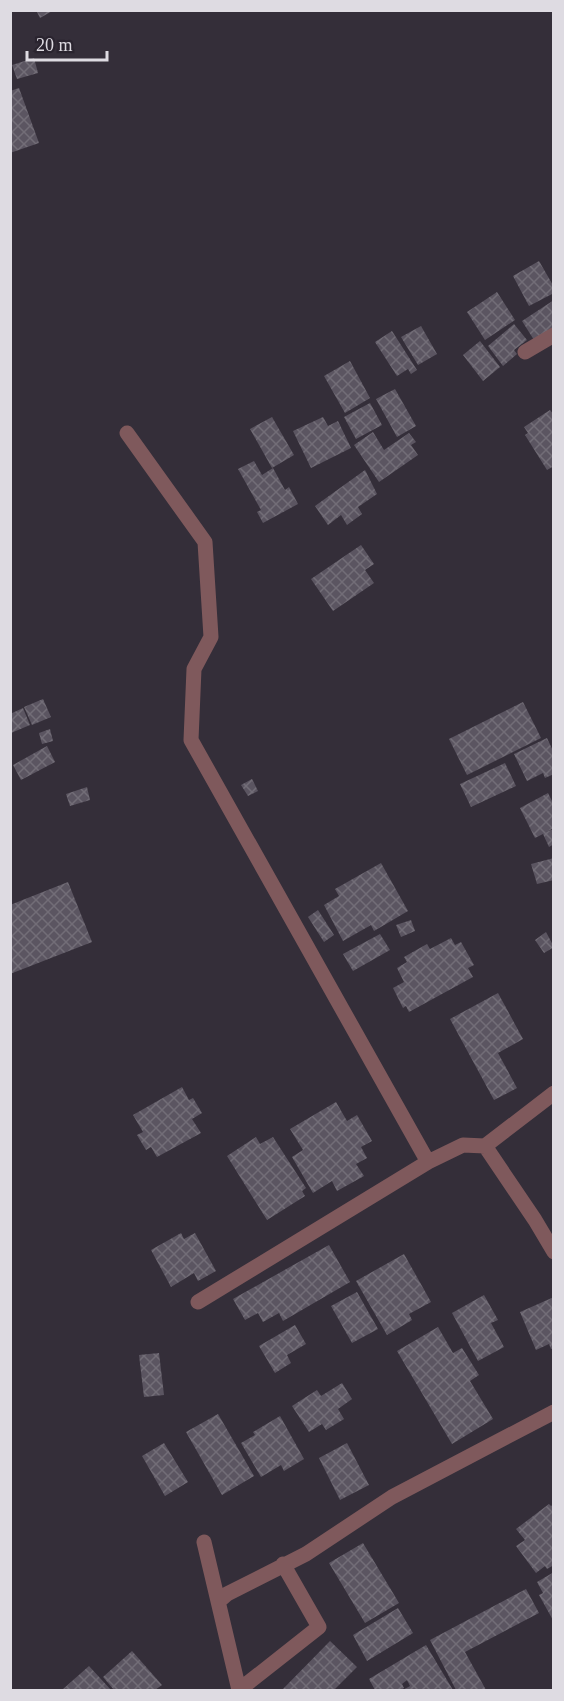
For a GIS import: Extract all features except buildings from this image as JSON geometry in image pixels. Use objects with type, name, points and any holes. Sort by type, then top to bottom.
[{"type":"street","points":[[525,352],[554,335]]},
{"type":"street","points":[[127,433],[205,542],[211,637],[194,669],[190,740],[428,1162]]},
{"type":"street","points":[[198,1302],[428,1162],[463,1145],[485,1146],[554,1094]]},
{"type":"street","points":[[485,1146],[554,1252]]},
{"type":"street","points":[[219,1601],[227,1594],[306,1554],[392,1497],[554,1412]]},
{"type":"street","points":[[204,1542],[239,1690],[319,1628],[283,1564]]}]
